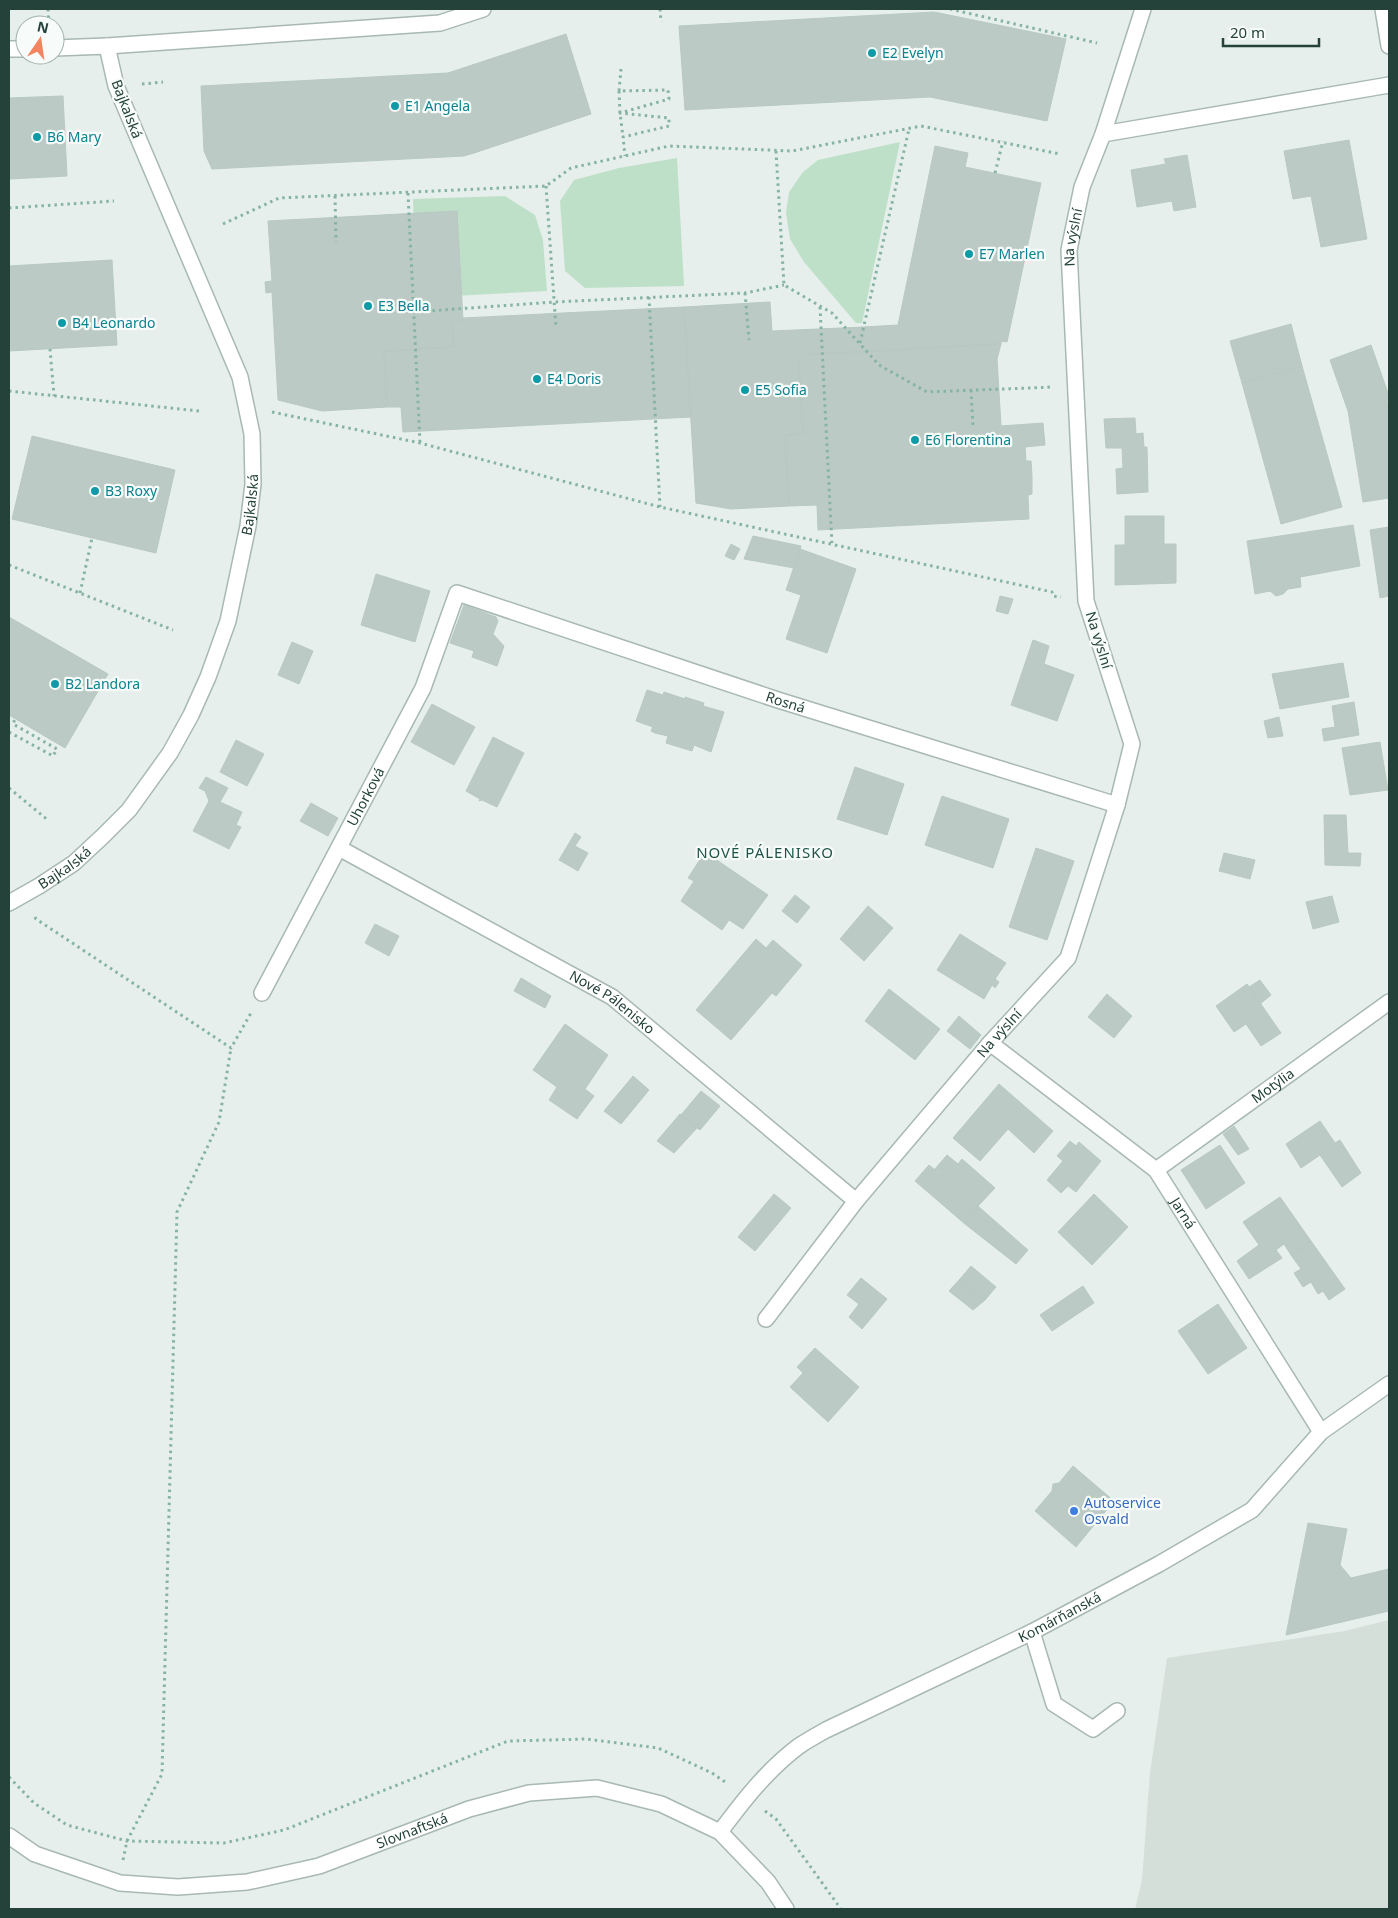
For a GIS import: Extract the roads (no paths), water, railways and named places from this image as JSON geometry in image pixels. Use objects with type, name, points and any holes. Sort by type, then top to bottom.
[{"type":"street","points":[[65,48],[440,22],[483,9]]},
{"type":"street","name":"Na výslní","points":[[766,1320],[856,1201],[990,1043],[1068,958],[1118,805],[1132,744],[1086,601],[1070,250],[1082,187],[1103,134],[1143,9]]},
{"type":"street","points":[[1383,9],[1389,46]]},
{"type":"street","name":"Bajkalská","points":[[9,903],[74,863],[103,836],[129,810],[170,753],[191,715],[208,677],[228,621],[248,526],[253,484],[252,434],[240,377],[116,86],[107,46]]},
{"type":"street","points":[[1103,134],[1389,85]]},
{"type":"street","name":"Rosná","points":[[457,593],[778,700],[1118,805]]},
{"type":"street","name":"Uhorková","points":[[262,993],[423,688],[457,593]]},
{"type":"street","name":"Nové Pálenisko","points":[[339,848],[612,997],[856,1201]]},
{"type":"street","name":"Motýlia","points":[[1156,1170],[1389,1002]]},
{"type":"street","name":"Jarná","points":[[990,1043],[1156,1170],[1321,1432]]},
{"type":"street","name":"Komárňanská","points":[[720,1832],[746,1797],[764,1777],[800,1746],[826,1730],[1032,1632],[1159,1564],[1252,1510],[1321,1432],[1389,1384]]},
{"type":"street","points":[[1032,1632],[1054,1704],[1093,1729],[1117,1711]]},
{"type":"street","name":"Slovnaftská","points":[[9,1836],[35,1854],[120,1883],[178,1887],[247,1882],[320,1866],[469,1809],[529,1793],[597,1788],[662,1804],[720,1832],[768,1882],[786,1909]]},
{"type":"place","name":"E2 Evelyn","points":[[872,53]]},
{"type":"place","name":"E1 Angela","points":[[395,106]]},
{"type":"place","name":"B6 Mary","points":[[37,137]]},
{"type":"place","name":"E7 Marlen","points":[[969,254]]},
{"type":"place","name":"E3 Bella","points":[[368,306]]},
{"type":"place","name":"B4 Leonardo","points":[[62,323]]},
{"type":"place","name":"E4 Doris","points":[[537,379]]},
{"type":"place","name":"E5 Sofia","points":[[745,390]]},
{"type":"place","name":"E6 Florentina","points":[[915,440]]},
{"type":"place","name":"B3 Roxy","points":[[95,491]]},
{"type":"place","name":"B2 Landora","points":[[55,684]]},
{"type":"place","name":"Autoservice Osvald","points":[[1074,1511]]},
{"type":"district","name":"NOVÉ PÁLENISKO","points":[[765,853]]}]
